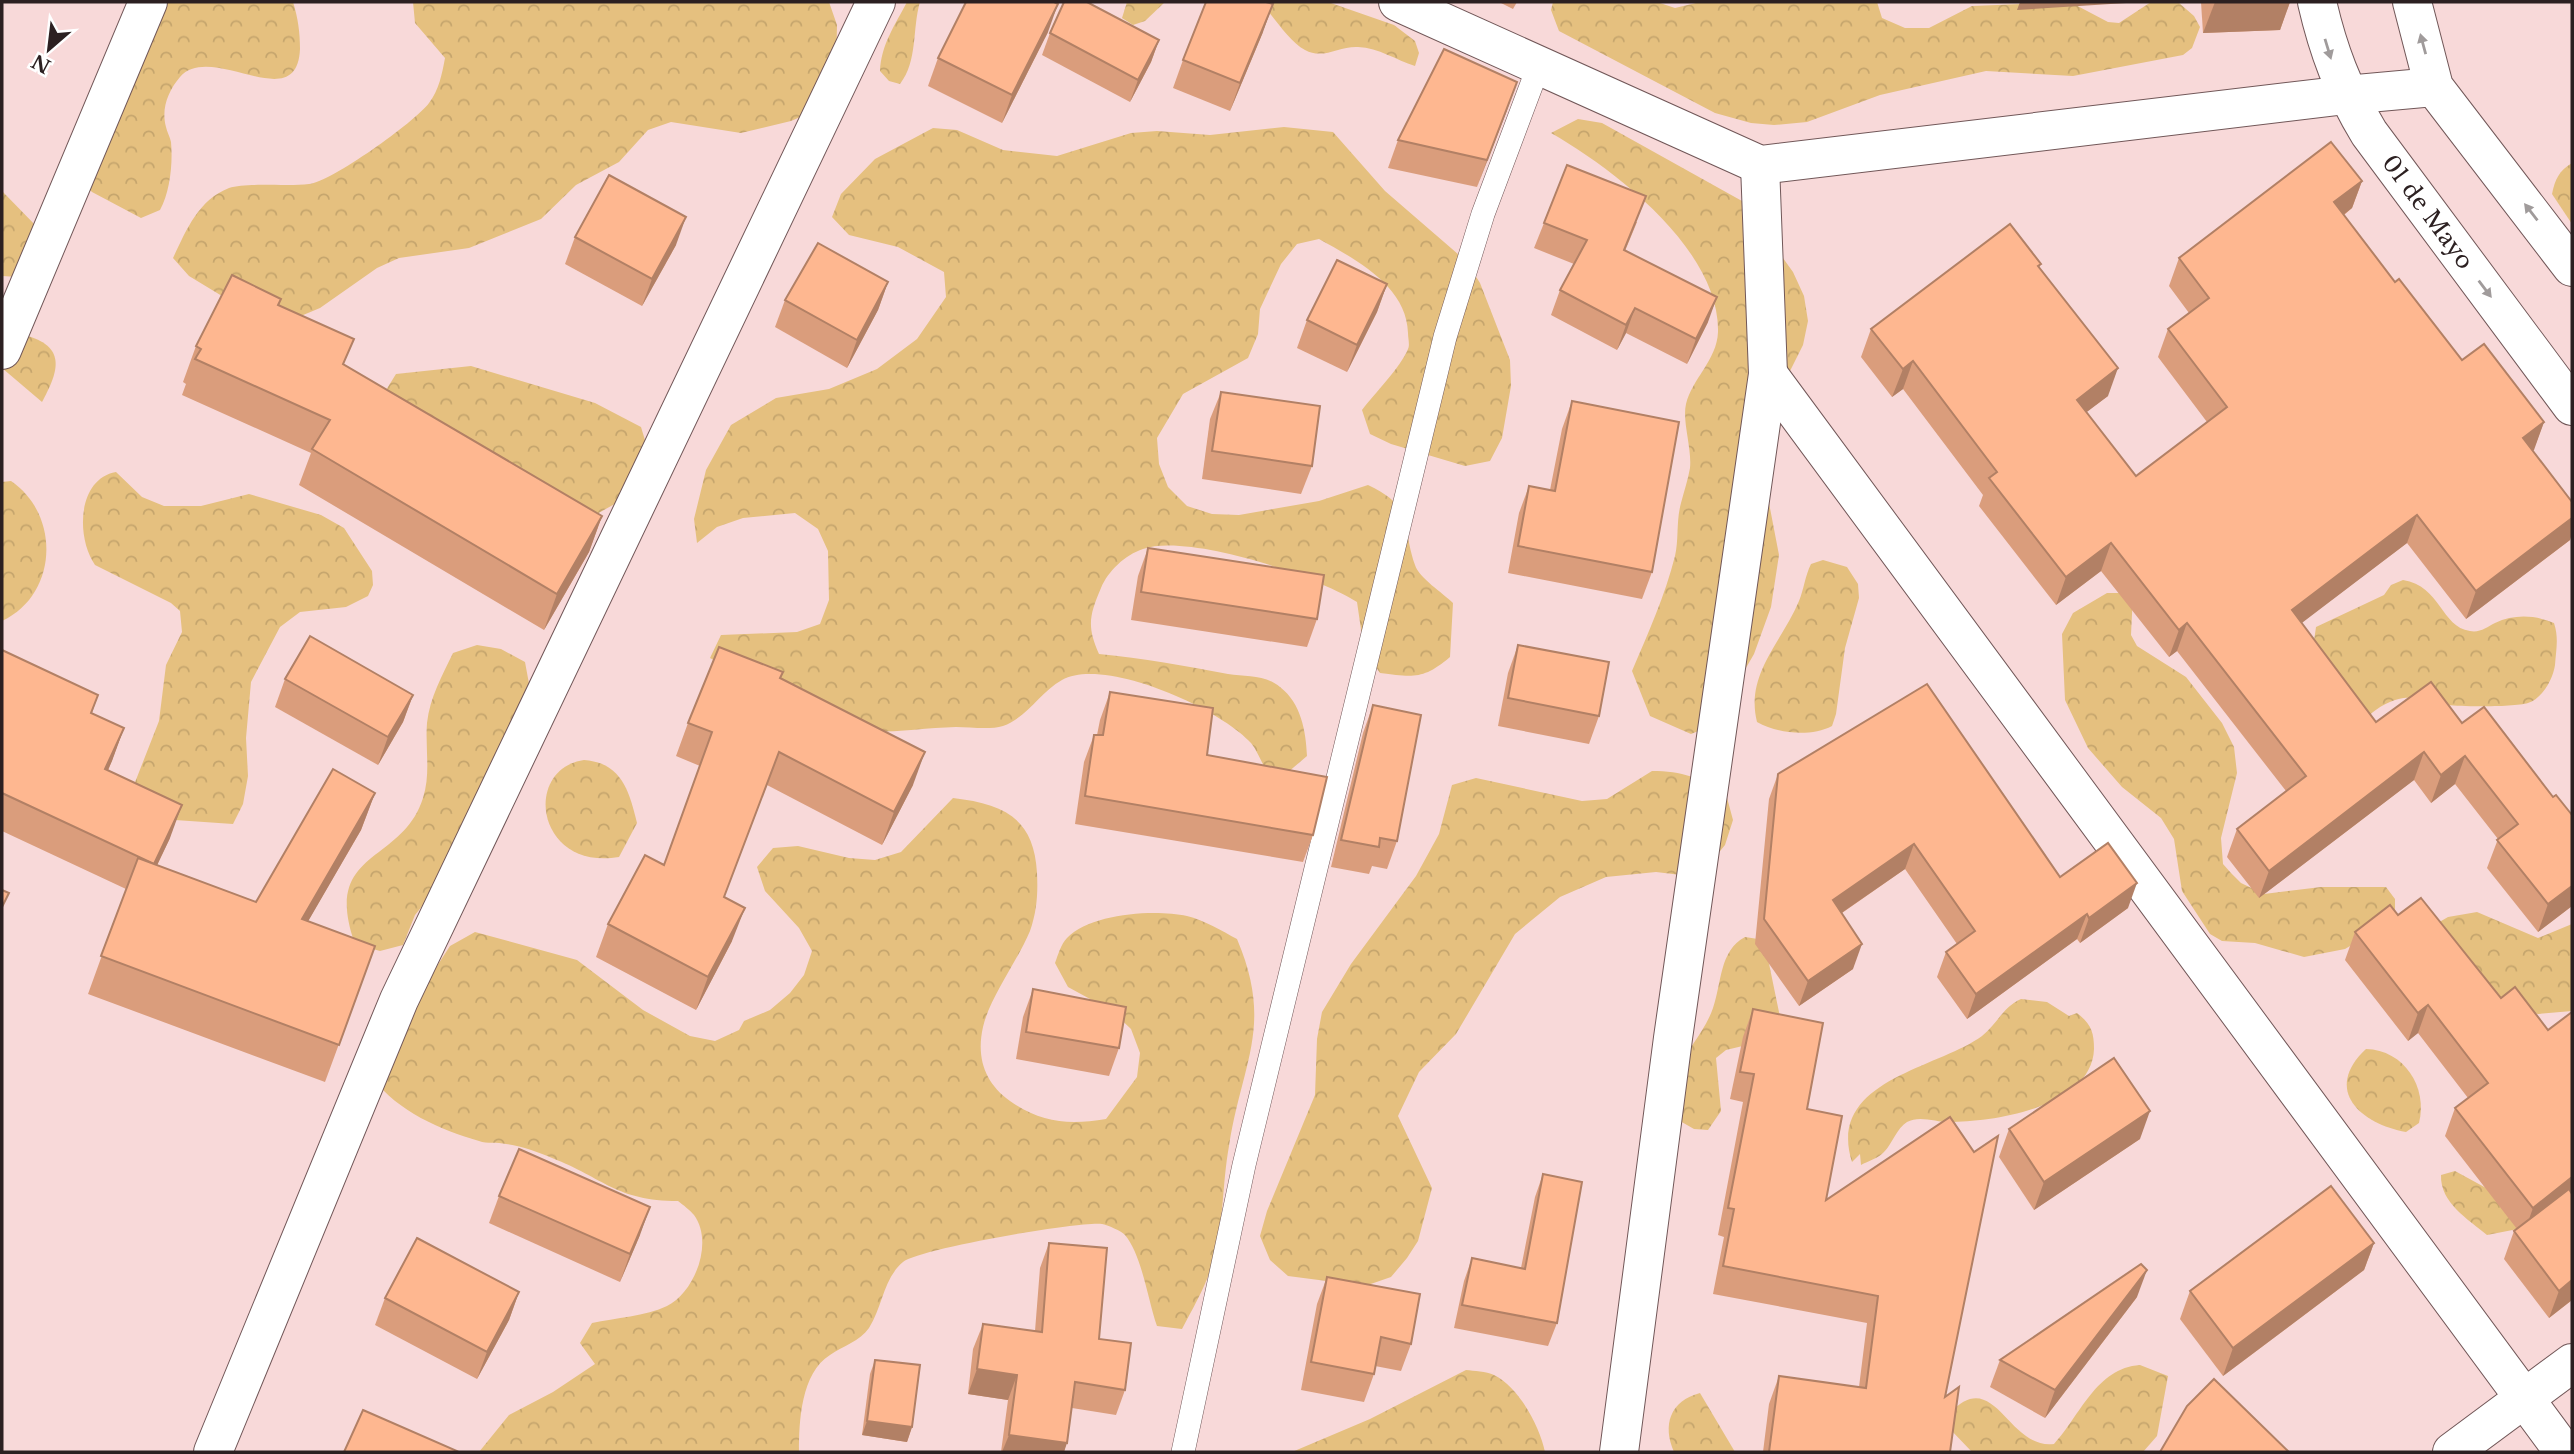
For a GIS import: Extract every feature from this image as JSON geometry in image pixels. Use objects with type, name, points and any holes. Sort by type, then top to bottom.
[{"type":"street","points":[[2,350],[148,2]]},
{"type":"street","points":[[213,1452],[399,1000],[876,2]]},
{"type":"street","points":[[1398,2],[1759,165],[2346,95],[2434,87]]},
{"type":"street","name":"01 de Mayo","points":[[2317,2],[2328,51],[2346,95],[2369,133],[2572,406]]},
{"type":"street","points":[[2412,2],[2434,87],[2572,267]]},
{"type":"street","points":[[1619,1452],[1671,1052],[1768,374],[1759,165]]},
{"type":"street","points":[[1768,374],[2564,1452]]},
{"type":"street","points":[[2452,1452],[2572,1363]]},
{"type":"lane","points":[[1183,1452],[1244,1165],[1445,337],[1483,214],[1539,65]]},
{"type":"green space","points":[[130,2],[293,2],[300,37],[295,69],[284,77],[269,79],[212,67],[194,68],[180,77],[169,94],[165,107],[166,129],[172,150],[166,195],[160,210],[141,218],[92,192],[81,181]]},
{"type":"green space","points":[[413,2],[829,2],[837,25],[836,71],[812,112],[791,121],[741,133],[671,122],[648,130],[619,162],[576,185],[541,219],[469,248],[399,258],[377,268],[320,308],[296,318],[250,313],[189,276],[173,258],[194,217],[218,193],[236,186],[300,185],[320,181],[372,150],[429,103],[438,87],[445,58],[415,23]]},
{"type":"green space","points":[[907,2],[920,2],[910,65],[900,84],[889,81],[880,71],[886,44]]},
{"type":"green space","points":[[1127,2],[1165,2],[1145,21],[1133,25],[1122,18]]},
{"type":"green space","points":[[1260,2],[1328,2],[1394,25],[1415,41],[1419,53],[1415,66],[1366,48],[1351,47],[1312,53],[1287,35]]},
{"type":"green space","points":[[1553,2],[1657,2],[1675,8],[1700,2],[1877,2],[1882,18],[1905,28],[1929,28],[1972,6],[2070,2],[2108,22],[2119,23],[2151,2],[2178,2],[2194,16],[2200,27],[2192,48],[2183,55],[2073,76],[1986,71],[1880,95],[1807,122],[1774,125],[1751,123],[1715,113],[1559,31],[1551,10]]},
{"type":"green space","points":[[1578,119],[1602,123],[1742,201],[1793,272],[1804,296],[1808,321],[1803,345],[1778,395],[1768,448],[1769,503],[1779,555],[1771,607],[1754,654],[1713,725],[1691,734],[1650,716],[1632,671],[1661,600],[1675,556],[1679,510],[1690,468],[1686,404],[1717,342],[1714,301],[1702,271],[1683,242],[1659,215],[1604,168],[1551,133]]},
{"type":"green space","points":[[1284,127],[1333,132],[1385,191],[1466,261],[1480,283],[1510,360],[1511,386],[1502,438],[1490,461],[1465,466],[1391,444],[1370,434],[1362,410],[1408,349],[1405,316],[1399,301],[1377,276],[1319,239],[1297,244],[1281,264],[1260,309],[1258,334],[1248,358],[1183,394],[1157,438],[1159,464],[1168,487],[1187,506],[1212,514],[1239,515],[1319,501],[1368,485],[1383,494],[1394,502],[1404,518],[1417,570],[1453,603],[1450,657],[1432,670],[1417,675],[1380,673],[1364,650],[1357,602],[1313,580],[1252,560],[1190,547],[1163,546],[1143,549],[1124,559],[1104,582],[1094,606],[1091,629],[1099,654],[1255,677],[1274,683],[1298,709],[1305,737],[1307,756],[1287,773],[1264,766],[1251,743],[1215,715],[1132,680],[1081,674],[1062,680],[1020,717],[998,727],[859,731],[845,730],[710,658],[721,635],[797,632],[820,624],[829,600],[828,551],[818,529],[795,513],[743,518],[717,527],[697,543],[694,519],[706,470],[731,425],[776,398],[829,389],[877,369],[917,339],[946,297],[944,272],[898,247],[849,235],[832,217],[841,194],[875,159],[933,128],[957,130],[1003,150],[1057,156],[1131,133],[1157,131],[1210,135]]},
{"type":"green space","points":[[2572,163],[2572,224],[2552,194],[2558,176]]},
{"type":"green space","points":[[2,191],[40,230],[18,277],[2,276]]},
{"type":"green space","points":[[28,336],[49,347],[56,363],[52,382],[42,402],[2,368]]},
{"type":"green space","points":[[471,366],[595,403],[641,427],[651,460],[620,501],[595,515],[383,395],[396,374]]},
{"type":"green space","points":[[116,472],[142,497],[164,506],[201,506],[249,494],[321,515],[344,528],[372,571],[373,585],[368,596],[346,607],[300,612],[280,627],[251,682],[246,738],[248,776],[243,804],[233,824],[175,820],[132,790],[159,721],[166,665],[182,632],[180,611],[171,603],[95,565],[89,554],[83,526],[87,497],[103,477]]},
{"type":"green space","points":[[11,481],[27,496],[39,514],[45,533],[46,554],[43,574],[34,593],[21,609],[2,621],[2,482]]},
{"type":"green space","points":[[1823,560],[1847,567],[1858,584],[1859,598],[1845,648],[1832,726],[1814,732],[1795,733],[1765,726],[1757,722],[1755,705],[1761,673],[1799,601],[1811,564]]},
{"type":"green space","points":[[2403,580],[2425,590],[2453,622],[2470,631],[2517,617],[2539,618],[2554,623],[2557,644],[2552,676],[2538,697],[2528,703],[2465,706],[2415,698],[2395,700],[2368,716],[2334,758],[2314,641],[2316,627],[2384,595],[2391,585]]},
{"type":"green space","points":[[2107,593],[2133,593],[2131,635],[2137,646],[2186,677],[2222,723],[2234,747],[2237,773],[2221,838],[2223,864],[2241,883],[2264,894],[2321,887],[2386,887],[2395,899],[2395,912],[2389,923],[2345,949],[2304,957],[2255,943],[2222,941],[2210,934],[2182,891],[2174,839],[2161,818],[2122,787],[2088,748],[2065,700],[2062,634],[2073,613]]},
{"type":"green space","points":[[477,645],[501,649],[525,662],[530,689],[431,895],[415,915],[403,945],[380,951],[355,944],[347,913],[348,891],[356,874],[413,820],[425,789],[427,723],[434,695],[453,653]]},
{"type":"green space","points":[[584,760],[597,762],[615,773],[631,800],[637,823],[619,857],[591,857],[570,849],[555,835],[547,817],[546,798],[552,781],[564,767]]},
{"type":"green space","points":[[1652,771],[1691,776],[1726,794],[1733,820],[1725,845],[1708,866],[1681,875],[1656,872],[1606,877],[1560,897],[1515,934],[1456,1034],[1419,1072],[1398,1116],[1432,1188],[1418,1241],[1407,1258],[1391,1277],[1365,1286],[1288,1276],[1270,1260],[1260,1236],[1267,1211],[1315,1095],[1317,1039],[1322,1012],[1351,964],[1416,876],[1439,834],[1452,785],[1476,778],[1582,801],[1607,799]]},
{"type":"green space","points":[[953,798],[987,805],[1013,817],[1023,827],[1035,854],[1036,909],[1030,931],[992,1003],[981,1038],[984,1069],[994,1086],[1010,1101],[1033,1114],[1068,1122],[1106,1119],[1137,1077],[1140,1053],[1131,1029],[1112,1011],[1068,987],[1055,963],[1067,938],[1091,923],[1107,918],[1158,913],[1187,916],[1237,939],[1248,969],[1253,996],[1252,1044],[1229,1146],[1217,1248],[1207,1280],[1182,1329],[1157,1326],[1136,1254],[1125,1235],[1118,1230],[1102,1224],[1087,1224],[1000,1237],[937,1250],[903,1262],[896,1269],[869,1328],[856,1340],[820,1363],[813,1373],[807,1385],[801,1412],[799,1452],[479,1452],[509,1415],[553,1392],[595,1364],[580,1343],[592,1323],[650,1312],[677,1299],[693,1278],[702,1252],[702,1239],[700,1226],[694,1215],[678,1201],[657,1200],[625,1193],[535,1151],[503,1143],[482,1142],[450,1131],[407,1110],[374,1079],[424,986],[450,946],[475,932],[577,960],[643,1010],[690,1036],[715,1041],[739,1030],[744,1021],[770,1010],[790,993],[804,975],[812,951],[799,928],[765,891],[757,867],[773,848],[798,846],[849,858],[875,860],[901,852]]},
{"type":"green space","points":[[2477,912],[2538,938],[2572,924],[2572,1011],[2538,1014],[2471,999],[2436,924],[2448,917]]},
{"type":"green space","points":[[1745,937],[1758,939],[1766,949],[1780,1017],[1751,1044],[1726,1050],[1716,1058],[1721,1111],[1708,1130],[1694,1129],[1673,1117],[1674,1079],[1684,1057],[1709,1017],[1730,950]]},
{"type":"green space","points":[[2021,999],[2047,1002],[2069,1016],[2077,1013],[2089,1025],[2094,1049],[2089,1069],[2077,1085],[2059,1098],[2014,1114],[1968,1121],[1912,1120],[1900,1128],[1887,1149],[1879,1156],[1861,1165],[1860,1154],[1852,1162],[1848,1134],[1855,1112],[1870,1095],[1890,1081],[1982,1036],[2009,1006]]},
{"type":"green space","points":[[2366,1049],[2380,1051],[2402,1063],[2416,1084],[2420,1096],[2419,1123],[2406,1132],[2390,1128],[2362,1113],[2347,1091],[2347,1078],[2353,1064]]},
{"type":"green space","points":[[2455,1171],[2488,1189],[2528,1227],[2487,1235],[2456,1210],[2445,1194],[2441,1175]]},
{"type":"green space","points":[[2140,1365],[2168,1376],[2157,1436],[2143,1452],[1972,1452],[1949,1428],[1949,1414],[1965,1401],[1978,1398],[1990,1403],[2024,1435],[2038,1442],[2054,1444],[2100,1384],[2125,1368]]},
{"type":"green space","points":[[1466,1370],[1491,1374],[1512,1389],[1533,1420],[1545,1452],[1292,1452],[1370,1419]]},
{"type":"green space","points":[[1700,1393],[1735,1452],[1674,1452],[1669,1433],[1671,1415],[1682,1402]]},
{"type":"building","points":[[966,2],[1058,4],[1012,95],[938,58]]},
{"type":"building","points":[[1064,2],[1087,2],[1159,40],[1138,80],[1050,33]]},
{"type":"building","points":[[1206,2],[1273,4],[1240,83],[1183,60]]},
{"type":"building","points":[[1444,49],[1517,82],[1487,160],[1398,140]]},
{"type":"building","points":[[2331,142],[2362,181],[2334,202],[2395,282],[2399,279],[2462,360],[2484,344],[2544,422],[2523,438],[2572,502],[2572,518],[2476,591],[2417,515],[2292,610],[2376,722],[2431,682],[2462,723],[2484,707],[2553,797],[2556,795],[2572,815],[2572,886],[2548,904],[2497,840],[2518,824],[2465,756],[2441,775],[2424,752],[2269,871],[2237,829],[2306,776],[2187,623],[2179,630],[2111,543],[2066,577],[1989,478],[1997,472],[1913,361],[1903,369],[1871,329],[2010,224],[2041,264],[2038,266],[2118,368],[2077,400],[2136,476],[2227,407],[2168,329],[2209,298],[2179,258]]},
{"type":"building","points":[[1567,165],[1646,196],[1624,250],[1717,297],[1696,339],[1635,308],[1626,325],[1560,290],[1587,240],[1544,223]]},
{"type":"building","points":[[609,175],[686,217],[652,279],[575,237]]},
{"type":"building","points":[[818,243],[888,282],[857,340],[785,300]]},
{"type":"building","points":[[1337,260],[1387,284],[1357,345],[1307,320]]},
{"type":"building","points":[[232,275],[281,299],[278,305],[354,339],[343,364],[602,516],[557,594],[312,449],[330,420],[195,359],[201,349],[196,346]]},
{"type":"building","points":[[1221,392],[1320,406],[1312,466],[1212,451]]},
{"type":"building","points":[[1572,401],[1679,422],[1652,572],[1518,546],[1529,486],[1555,491]]},
{"type":"building","points":[[1148,548],[1324,575],[1317,619],[1141,592]]},
{"type":"building","points":[[310,636],[413,695],[388,737],[285,679]]},
{"type":"building","points":[[1518,645],[1609,662],[1599,716],[1508,698]]},
{"type":"building","points":[[719,647],[783,672],[780,678],[925,752],[894,812],[779,752],[724,897],[745,908],[708,977],[608,924],[645,855],[664,865],[712,732],[688,723]]},
{"type":"building","points":[[2,650],[98,695],[91,713],[124,728],[105,769],[182,805],[154,864],[2,793]]},
{"type":"building","points":[[1927,684],[2060,877],[2108,843],[2137,883],[2089,918],[2087,914],[1976,994],[1946,952],[1975,931],[1914,844],[1833,900],[1862,944],[1808,981],[1764,919],[1778,774]]},
{"type":"building","points":[[1110,692],[1213,708],[1207,755],[1327,777],[1313,835],[1085,796],[1094,735],[1103,735]]},
{"type":"building","points":[[1373,705],[1421,715],[1397,841],[1380,838],[1379,847],[1341,840]]},
{"type":"building","points":[[333,769],[375,793],[302,919],[375,946],[339,1045],[101,956],[138,858],[256,902]]},
{"type":"building","points":[[2,890],[9,893],[2,907]]},
{"type":"building","points":[[2421,898],[2501,998],[2515,987],[2548,1030],[2572,1012],[2572,1177],[2533,1208],[2455,1108],[2488,1083],[2428,1005],[2418,1013],[2355,932],[2390,905],[2398,915]]},
{"type":"building","points":[[1033,989],[1126,1007],[1119,1048],[1026,1032]]},
{"type":"building","points":[[1753,1009],[1823,1023],[1807,1109],[1842,1116],[1826,1200],[1950,1117],[1974,1152],[1998,1136],[1945,1397],[1959,1387],[1950,1452],[1769,1452],[1779,1376],[1866,1388],[1878,1296],[1723,1266],[1734,1209],[1728,1208],[1754,1074],[1740,1072]]},
{"type":"building","points":[[2114,1058],[2150,1111],[2044,1182],[2009,1129]]},
{"type":"building","points":[[519,1149],[650,1207],[630,1254],[499,1196]]},
{"type":"building","points":[[1543,1174],[1582,1182],[1557,1323],[1462,1305],[1472,1258],[1525,1269]]},
{"type":"building","points":[[2331,1186],[2374,1243],[2233,1348],[2190,1291]]},
{"type":"building","points":[[2569,1189],[2572,1194],[2572,1280],[2559,1291],[2514,1231]]},
{"type":"building","points":[[417,1238],[519,1292],[487,1352],[385,1298]]},
{"type":"building","points":[[1049,1243],[1107,1248],[1099,1339],[1131,1343],[1125,1390],[1075,1382],[1067,1443],[1009,1435],[1017,1375],[977,1369],[983,1324],[1042,1332]]},
{"type":"building","points":[[2141,1264],[2147,1270],[2055,1390],[2000,1360]]},
{"type":"building","points":[[1327,1277],[1420,1294],[1411,1344],[1381,1337],[1374,1374],[1311,1362]]},
{"type":"building","points":[[875,1360],[920,1365],[912,1427],[867,1421]]},
{"type":"building","points":[[2214,1379],[2289,1452],[2160,1452],[2187,1406]]},
{"type":"building","points":[[363,1410],[457,1451],[344,1452]]}]
